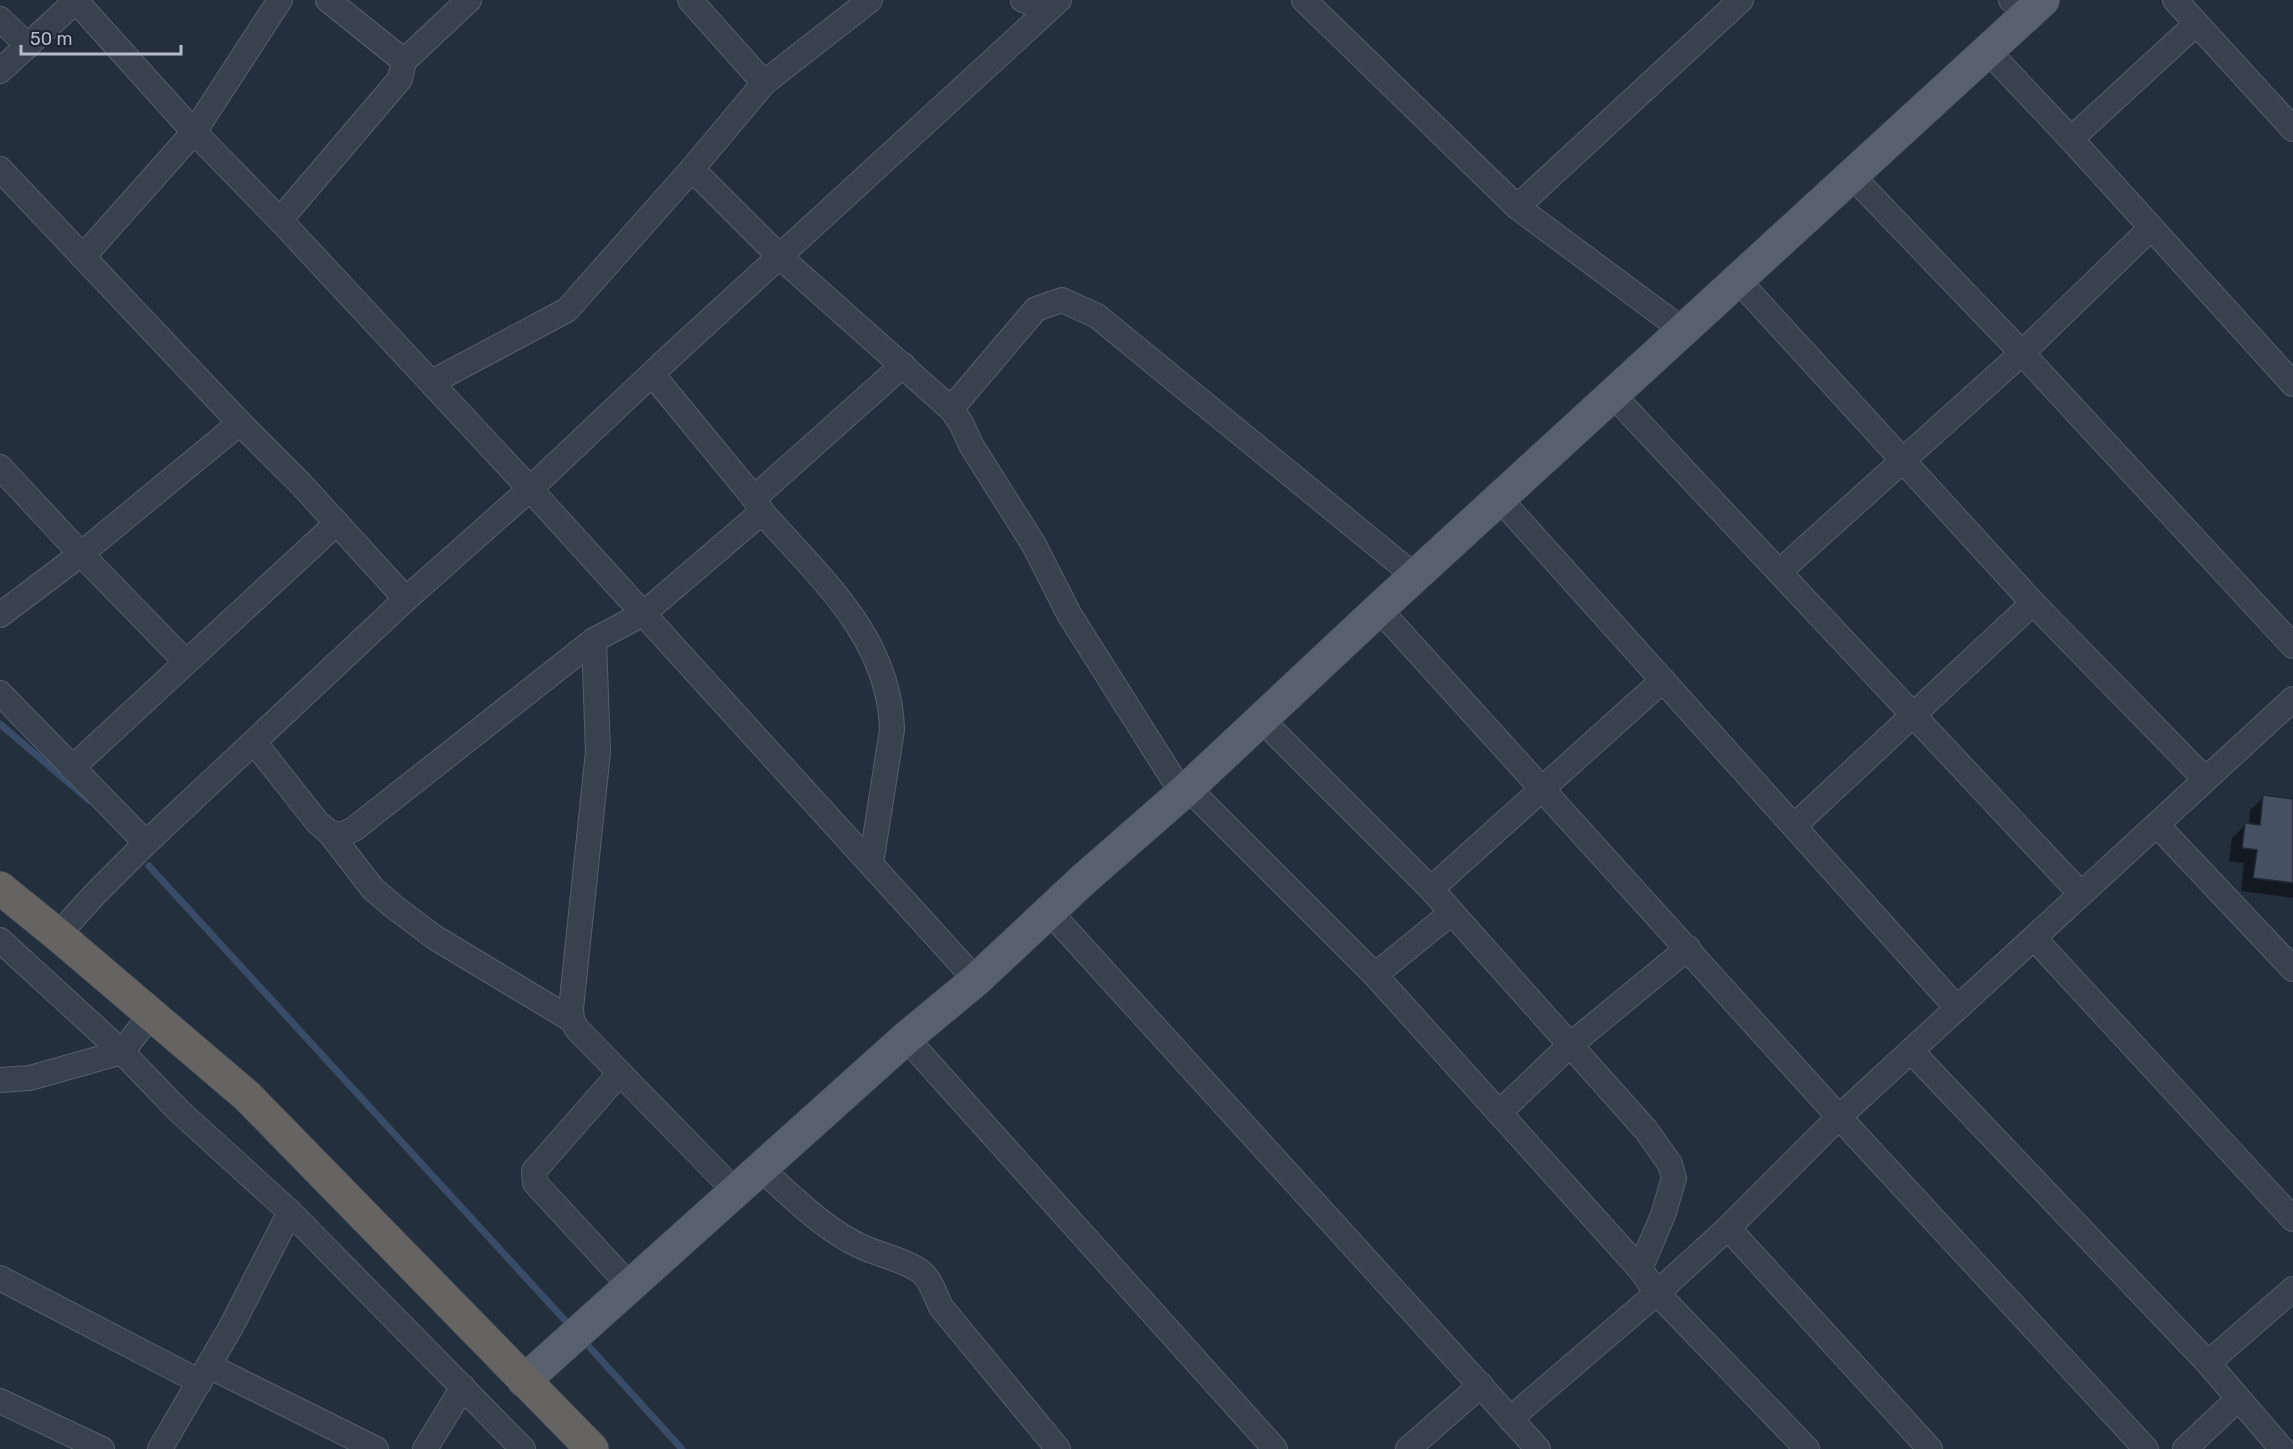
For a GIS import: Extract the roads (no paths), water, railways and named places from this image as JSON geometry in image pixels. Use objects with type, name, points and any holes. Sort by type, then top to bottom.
[{"type":"highway","points":[[0,888],[247,1096],[592,1449]]},
{"type":"main road","points":[[524,1381],[906,1038],[976,980],[1049,911],[1185,791],[1378,609],[1416,577],[1988,51],[2028,4]]},
{"type":"street","points":[[82,257],[194,132],[280,0]]},
{"type":"street","points":[[328,0],[404,61]]},
{"type":"street","points":[[280,220],[400,79],[404,61],[469,0]]},
{"type":"street","points":[[690,0],[764,83]]},
{"type":"street","points":[[432,382],[567,310],[692,169],[764,83],[870,0]]},
{"type":"street","points":[[1023,0],[1053,5]]},
{"type":"street","points":[[1304,0],[1517,207],[1684,330]]},
{"type":"street","points":[[1517,207],[1740,0]]},
{"type":"street","points":[[2175,0],[2293,129]]},
{"type":"street","points":[[0,71],[76,1],[194,132],[280,220],[531,489],[976,980]]},
{"type":"street","points":[[58,935],[146,843],[406,599],[531,489],[779,256],[1053,5]]},
{"type":"street","points":[[0,19],[28,46]]},
{"type":"street","points":[[2071,139],[2196,24]]},
{"type":"street","points":[[1988,51],[2151,228],[2289,372]]},
{"type":"street","points":[[0,169],[337,523],[406,599]]},
{"type":"street","points":[[692,169],[779,256],[951,409],[1034,545],[1069,614],[1185,791],[1375,975],[1640,1269],[1657,1293],[1807,1449]]},
{"type":"street","points":[[1852,176],[2022,352],[2293,646]]},
{"type":"street","points":[[1779,572],[2022,352],[2151,228]]},
{"type":"street","points":[[1738,280],[2033,603],[2205,779]]},
{"type":"street","points":[[951,409],[1036,309],[1062,300],[1096,316],[1416,577]]},
{"type":"street","points":[[329,832],[341,835],[354,829],[594,640],[643,614],[903,365]]},
{"type":"street","points":[[652,374],[758,505],[846,607],[863,631],[884,675],[892,730],[872,864]]},
{"type":"street","points":[[1614,395],[2081,894]]},
{"type":"street","points":[[0,615],[81,555],[240,423]]},
{"type":"street","points":[[0,466],[81,555],[186,662]]},
{"type":"street","points":[[1500,499],[1957,1008]]},
{"type":"street","points":[[72,768],[337,523]]},
{"type":"street","points":[[1794,826],[2033,603]]},
{"type":"street","points":[[1378,609],[1543,788],[1839,1117],[2146,1449]]},
{"type":"street","points":[[594,640],[598,752],[570,1009],[572,1020],[577,1029],[735,1191]]},
{"type":"street","points":[[1431,889],[1663,680]]},
{"type":"street","points":[[0,693],[146,843]]},
{"type":"street","points":[[1510,1419],[1657,1293],[1728,1228],[1839,1117],[2293,699]]},
{"type":"street","points":[[1261,719],[1431,889],[1646,1130],[1670,1164],[1674,1178],[1664,1215],[1640,1269]]},
{"type":"street","points":[[254,742],[373,889],[434,937],[572,1020]]},
{"type":"street","points":[[2157,825],[2293,969]]},
{"type":"street","points":[[1049,911],[1538,1449]]},
{"type":"street","points":[[1375,975],[1451,913]]},
{"type":"street","points":[[2034,938],[2293,1219]]},
{"type":"street","points":[[0,940],[122,1052],[179,1111],[290,1212],[523,1449]]},
{"type":"street","points":[[1499,1113],[1570,1045],[1688,948]]},
{"type":"street","points":[[0,1080],[30,1078],[122,1052],[150,1014]]},
{"type":"street","points":[[906,1038],[1275,1449]]},
{"type":"street","points":[[1911,1051],[2208,1363],[2282,1449]]},
{"type":"street","points":[[620,1073],[534,1171],[534,1177],[535,1183],[631,1287]]},
{"type":"street","points":[[761,1169],[816,1218],[839,1234],[860,1246],[920,1271],[929,1280],[941,1307],[1058,1449]]},
{"type":"street","points":[[160,1449],[204,1374],[290,1212]]},
{"type":"street","points":[[1728,1228],[1930,1449]]},
{"type":"street","points":[[0,1278],[204,1374],[376,1449]]},
{"type":"street","points":[[2208,1363],[2293,1289]]},
{"type":"street","points":[[1408,1449],[1480,1385]]},
{"type":"street","points":[[425,1449],[463,1387]]},
{"type":"street","points":[[2185,1449],[2238,1400]]},
{"type":"street","points":[[0,1401],[102,1449]]},
{"type":"waterway","points":[[0,724],[89,800]]},
{"type":"waterway","points":[[149,866],[571,1327]]},
{"type":"waterway","points":[[583,1340],[682,1449]]}]
